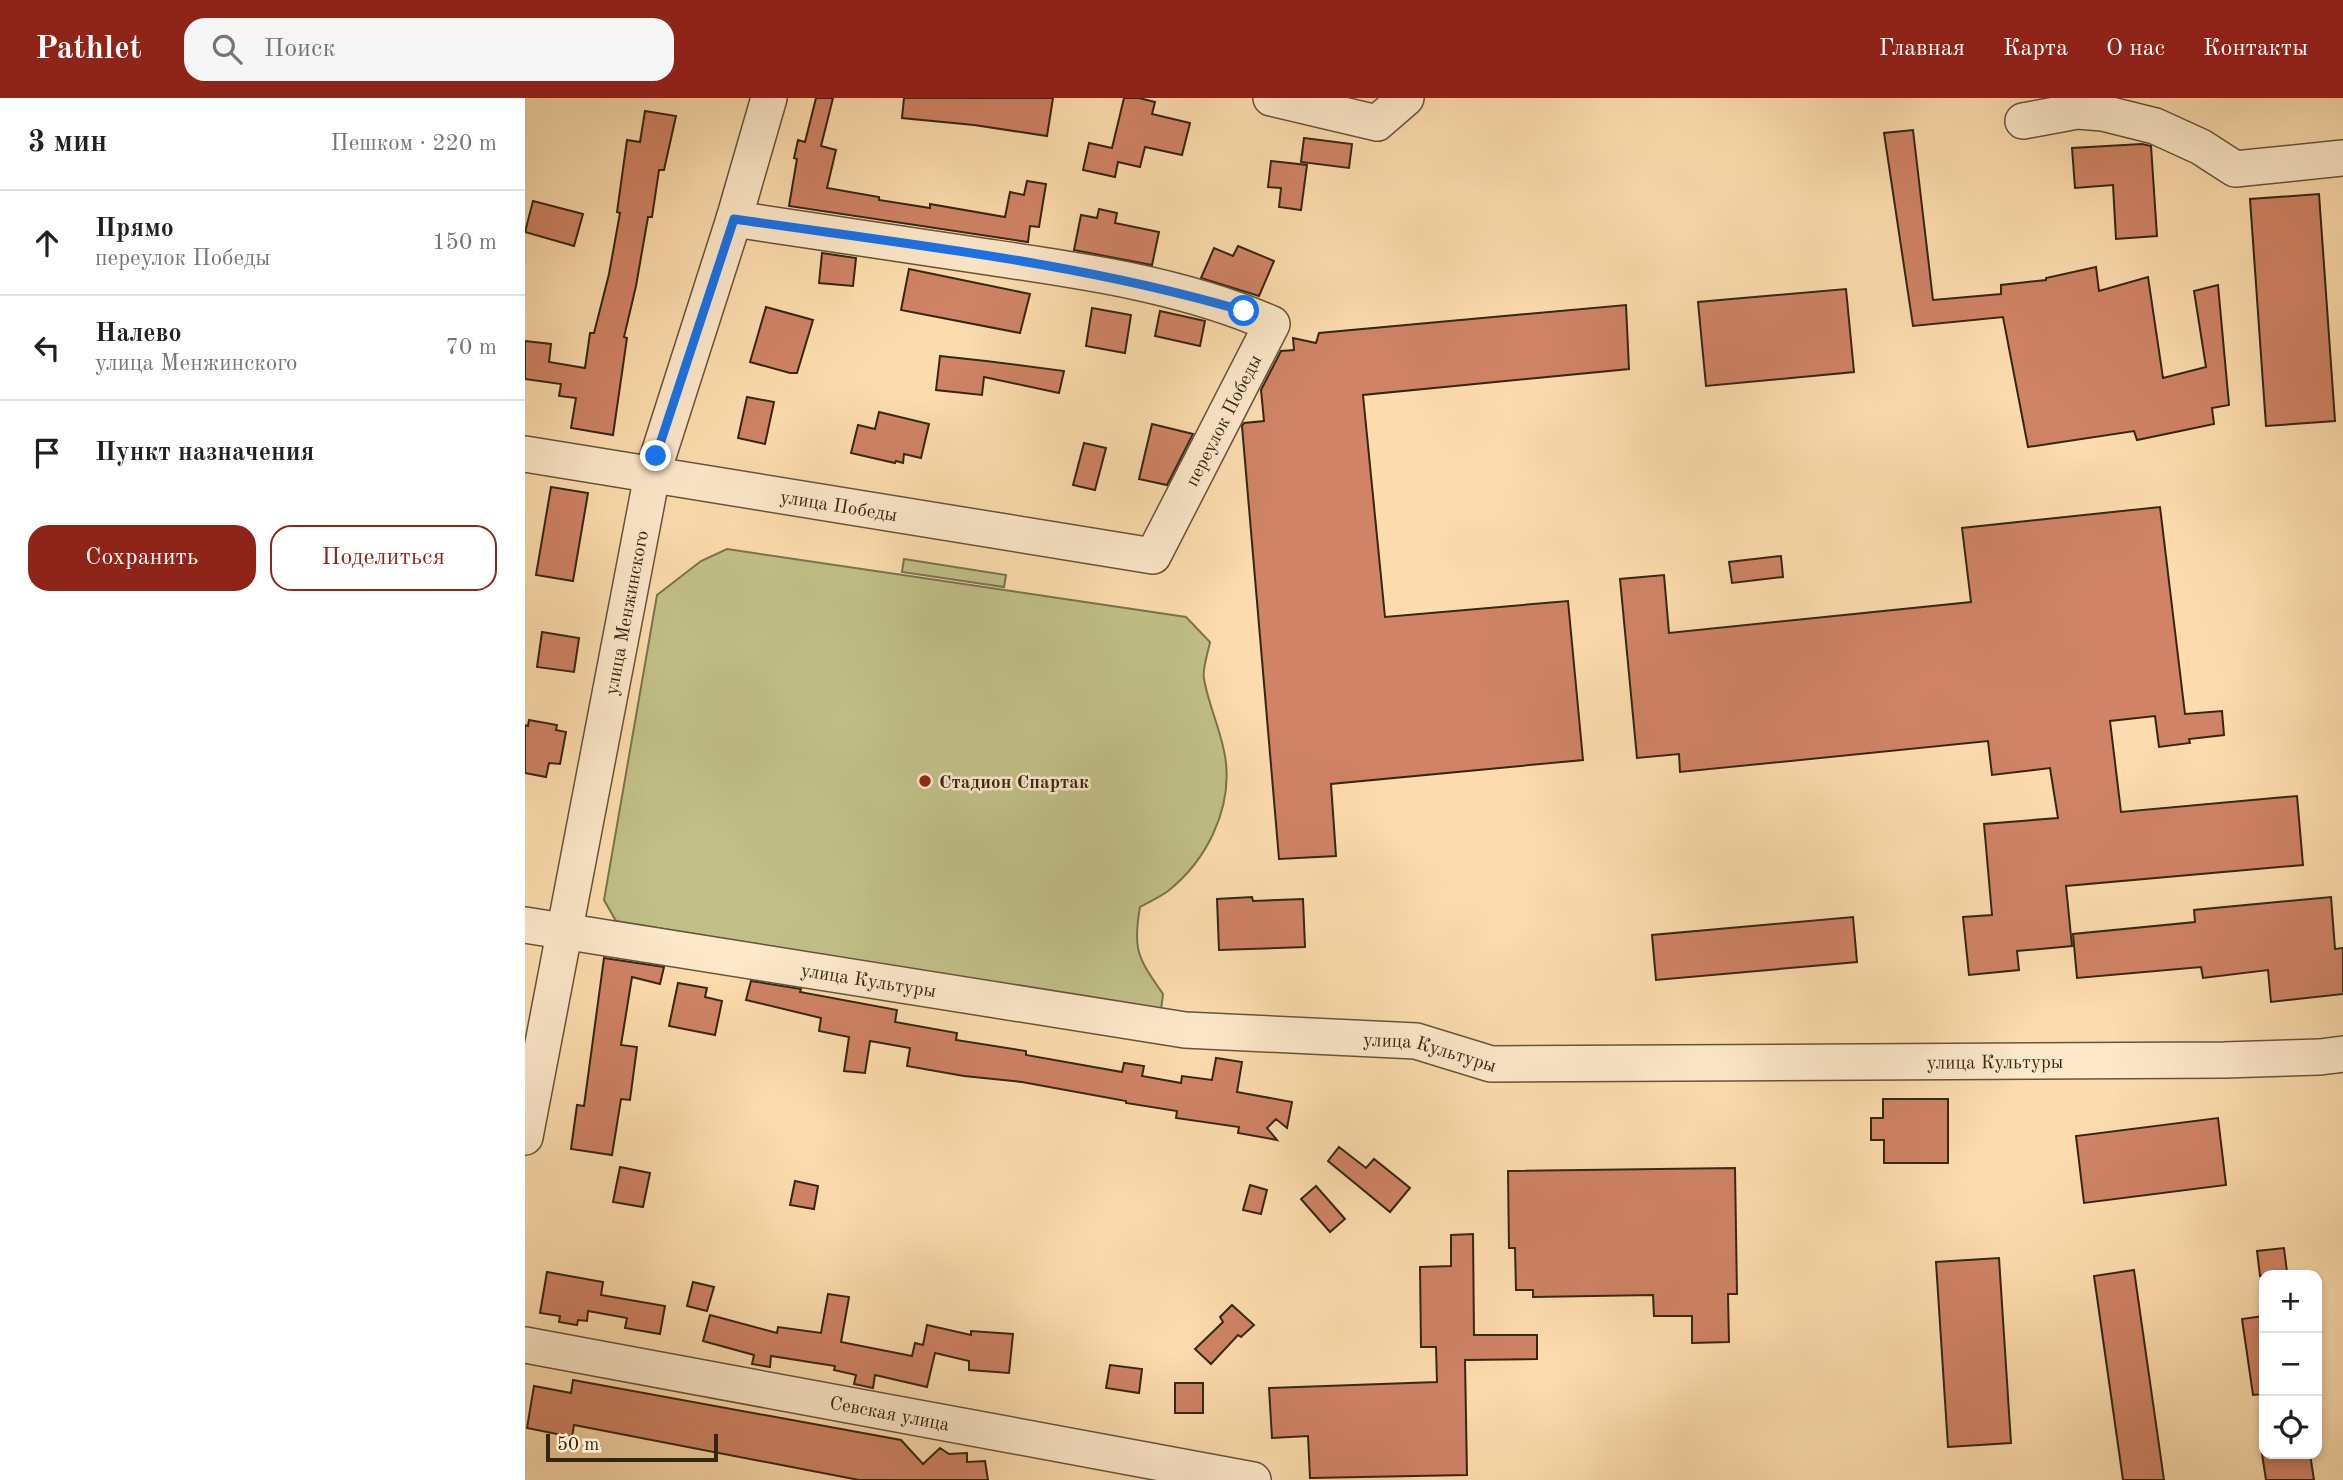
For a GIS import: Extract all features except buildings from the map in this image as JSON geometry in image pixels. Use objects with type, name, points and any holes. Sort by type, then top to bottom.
[{"type":"street","name":"улица Менжинского","points":[[525,1137],[529,1084],[563,931],[652,475],[734,219],[769,98]]},
{"type":"street","points":[[1271,98],[1377,123],[1406,98]]},
{"type":"street","points":[[2023,121],[2077,111],[2103,113],[2155,125],[2201,147],[2235,169],[2343,158]]},
{"type":"street","name":"переулок Победы","points":[[734,219],[1061,267],[1174,290],[1244,311],[1272,324],[1153,556]]},
{"type":"street","name":"улица Победы","points":[[525,454],[1153,556]]},
{"type":"street","name":"улица Культуры","points":[[525,925],[1185,1030],[1416,1041],[1491,1064],[2224,1060],[2343,1054]]},
{"type":"street","name":"Севская улица","points":[[525,1345],[1253,1480]]},
{"type":"shaded area","name":"Стадион Спартак","points":[[727,549],[1186,617],[1210,642],[1204,675],[1224,752],[1227,781],[1220,817],[1194,865],[1168,891],[1140,907],[1137,945],[1143,963],[1163,994],[1161,1010],[616,921],[604,900],[657,595],[701,561]]},
{"type":"shaded area","points":[[904,559],[1006,575],[1004,587],[902,572]]},
{"type":"place","name":"Стадион Спартак","points":[[925,781]]},
{"type":"route","points":[[656,456],[734,219],[1061,267],[1174,290],[1244,311]]}]
